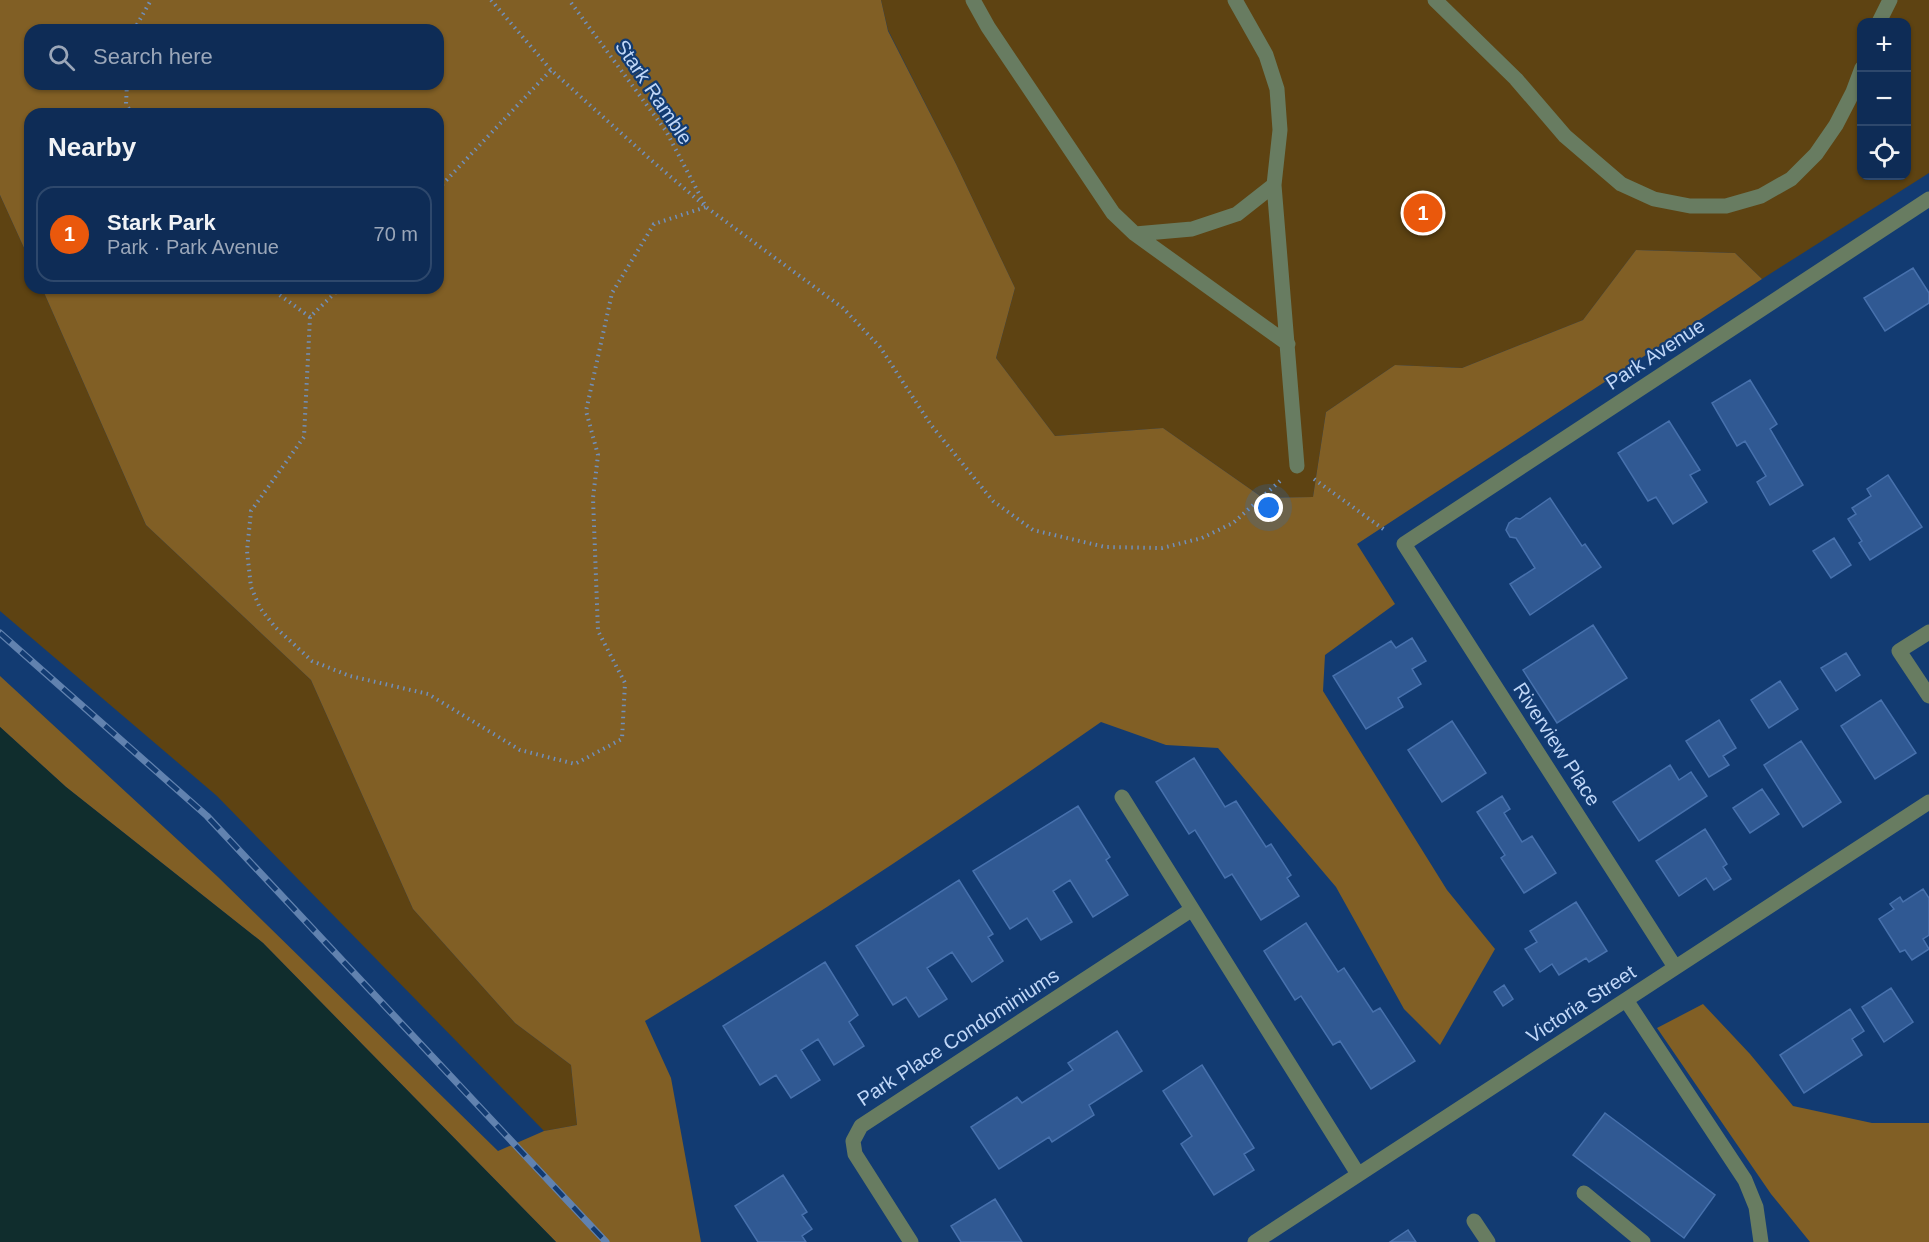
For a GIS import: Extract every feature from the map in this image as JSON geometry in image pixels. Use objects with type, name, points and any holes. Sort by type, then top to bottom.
[{"type":"street","points":[[973,0],[988,27],[1113,213],[1135,234],[1288,344]]},
{"type":"street","points":[[1435,0],[1516,79],[1564,136],[1621,184],[1654,199],[1690,206],[1726,206],[1761,196],[1791,179],[1816,154],[1836,124],[1860,72]]},
{"type":"street","points":[[1881,18],[1890,0]]},
{"type":"street","points":[[1237,1],[1266,55],[1277,89],[1280,130],[1274,185],[1297,466]]},
{"type":"street","points":[[1135,234],[1192,228],[1237,214],[1274,185]]},
{"type":"street","name":"Park Avenue","points":[[1404,544],[1929,199]]},
{"type":"street","name":"Riverview Place","points":[[1404,544],[1675,967]]},
{"type":"street","points":[[1929,632],[1899,651],[1929,696]]},
{"type":"street","points":[[1122,797],[1358,1174]]},
{"type":"street","name":"Victoria Street","points":[[1255,1242],[1929,802]]},
{"type":"street","name":"Park Place Condominiums","points":[[911,1242],[855,1154],[853,1141],[861,1126],[1191,910]]},
{"type":"street","points":[[1626,1000],[1745,1180],[1756,1207],[1760,1242]]},
{"type":"street","points":[[1584,1192],[1643,1242]]},
{"type":"street","points":[[1474,1221],[1488,1242]]},
{"type":"path","points":[[137,24],[151,0]]},
{"type":"path","points":[[490,0],[551,70],[706,207],[843,308],[880,347],[931,424],[993,501],[1033,530],[1105,547],[1162,548],[1202,538],[1233,523],[1297,466],[1404,544]]},
{"type":"path","name":"Stark Ramble","points":[[569,0],[666,131],[706,207]]},
{"type":"path","points":[[444,183],[551,70]]},
{"type":"path","points":[[127,90],[126,104],[128,108]]},
{"type":"path","points":[[334,294],[310,317],[304,437],[251,510],[247,551],[251,587],[260,608],[275,627],[312,661],[350,676],[428,694],[520,750],[574,764],[622,739],[625,683],[598,631],[593,498],[598,455],[586,411],[612,293],[654,224],[706,207]]},
{"type":"path","points":[[278,294],[310,317]]},
{"type":"shaded area","points":[[0,0],[881,0],[888,31],[956,164],[1015,288],[996,358],[1055,436],[1163,428],[1263,498],[1313,497],[1326,412],[1395,365],[1462,368],[1583,320],[1636,250],[1735,253],[1762,279],[1357,544],[1395,604],[1325,655],[1323,691],[1447,890],[1495,949],[1440,1045],[1404,1009],[1336,887],[1218,748],[1166,745],[1101,722],[875,875],[645,1021],[671,1078],[701,1242],[556,1242],[263,943],[66,787],[0,727],[0,676],[218,877],[498,1151],[544,1131],[577,1125],[571,1065],[515,1023],[413,909],[311,680],[146,525],[45,294],[444,294],[444,108],[24,108],[24,248],[0,195]]},
{"type":"shaded area","points":[[881,0],[1929,0],[1929,173],[1762,279],[1735,253],[1636,250],[1583,320],[1462,368],[1395,365],[1326,412],[1313,497],[1263,498],[1163,428],[1055,436],[996,358],[1015,288],[956,164],[888,30]]},
{"type":"shaded area","points":[[0,195],[24,248],[24,294],[45,294],[146,525],[311,680],[413,909],[515,1023],[571,1065],[577,1125],[544,1131],[217,796],[0,611]]},
{"type":"shaded area","points":[[0,727],[66,787],[263,943],[556,1242],[0,1242]]},
{"type":"shaded area","points":[[1703,1004],[1750,1054],[1793,1106],[1872,1123],[1929,1123],[1929,1242],[1810,1242],[1771,1194],[1657,1028]]},
{"type":"building","points":[[1913,268],[1929,293],[1929,303],[1885,331],[1864,298]]},
{"type":"building","points":[[1750,380],[1777,424],[1770,429],[1803,485],[1770,505],[1757,482],[1766,476],[1745,441],[1737,446],[1712,403]]},
{"type":"building","points":[[1669,421],[1700,470],[1690,475],[1707,502],[1673,524],[1656,497],[1648,501],[1618,453]]},
{"type":"building","points":[[1888,475],[1922,527],[1870,560],[1859,543],[1862,541],[1848,519],[1856,514],[1852,508],[1871,496],[1867,489]]},
{"type":"building","points":[[1550,498],[1582,546],[1585,544],[1601,567],[1530,615],[1510,584],[1535,568],[1516,538],[1510,537],[1506,530],[1509,523],[1516,518],[1520,519]]},
{"type":"building","points":[[1834,538],[1851,565],[1831,578],[1813,551]]},
{"type":"building","points":[[1593,625],[1627,678],[1557,723],[1523,670]]},
{"type":"building","points":[[1412,638],[1426,661],[1412,669],[1421,684],[1398,698],[1403,707],[1366,729],[1333,676],[1391,641],[1396,648]]},
{"type":"building","points":[[1846,653],[1860,675],[1836,691],[1821,668]]},
{"type":"building","points":[[1780,681],[1798,709],[1769,728],[1751,700]]},
{"type":"building","points":[[1881,700],[1916,753],[1875,779],[1841,726]]},
{"type":"building","points":[[1719,720],[1736,748],[1723,756],[1729,765],[1709,777],[1686,741]]},
{"type":"building","points":[[1452,721],[1486,773],[1442,802],[1408,750]]},
{"type":"building","points":[[1801,741],[1841,802],[1803,827],[1764,765]]},
{"type":"building","points":[[1194,758],[1225,807],[1236,801],[1266,847],[1271,844],[1291,875],[1287,878],[1299,896],[1261,920],[1232,874],[1225,878],[1195,830],[1189,834],[1156,782]]},
{"type":"building","points":[[1670,765],[1679,780],[1691,772],[1707,796],[1639,841],[1613,802]]},
{"type":"building","points":[[1762,789],[1779,814],[1750,833],[1733,808]]},
{"type":"building","points":[[1502,796],[1510,809],[1504,813],[1522,842],[1532,836],[1556,873],[1524,893],[1501,858],[1505,855],[1477,812]]},
{"type":"building","points":[[1078,806],[1110,857],[1106,860],[1128,895],[1093,917],[1070,880],[1053,891],[1072,922],[1041,940],[1027,918],[1010,929],[973,871]]},
{"type":"building","points":[[1705,829],[1727,864],[1723,867],[1731,879],[1714,890],[1706,878],[1679,896],[1656,861]]},
{"type":"building","points":[[959,880],[993,934],[988,937],[1003,961],[972,982],[952,952],[927,968],[947,999],[919,1017],[906,997],[893,1005],[856,946]]},
{"type":"building","points":[[1923,889],[1929,898],[1929,935],[1923,939],[1929,949],[1912,960],[1905,950],[1900,952],[1879,919],[1894,909],[1890,904],[1900,897],[1903,902]]},
{"type":"building","points":[[1576,902],[1607,951],[1589,962],[1586,958],[1559,975],[1552,964],[1540,972],[1525,949],[1537,942],[1530,931]]},
{"type":"building","points":[[1306,923],[1338,972],[1344,968],[1373,1012],[1380,1008],[1415,1061],[1371,1089],[1340,1041],[1333,1045],[1301,996],[1295,1000],[1264,951]]},
{"type":"building","points":[[825,962],[858,1015],[849,1022],[864,1046],[834,1065],[818,1039],[801,1050],[820,1080],[791,1098],[776,1075],[760,1085],[723,1026]]},
{"type":"building","points":[[1504,985],[1513,999],[1503,1006],[1494,992]]},
{"type":"building","points":[[1891,988],[1913,1022],[1884,1042],[1862,1007]]},
{"type":"building","points":[[1850,1009],[1864,1031],[1852,1039],[1862,1055],[1804,1093],[1780,1055]]},
{"type":"building","points":[[1117,1031],[1142,1071],[1089,1105],[1094,1115],[1052,1142],[1049,1137],[999,1169],[971,1127],[1017,1097],[1022,1103],[1073,1070],[1068,1063]]},
{"type":"building","points":[[1202,1065],[1254,1148],[1244,1154],[1254,1170],[1214,1195],[1181,1144],[1192,1136],[1163,1091]]},
{"type":"building","points":[[1605,1113],[1715,1195],[1684,1238],[1573,1155]]},
{"type":"building","points":[[783,1175],[807,1212],[802,1215],[812,1229],[802,1236],[806,1242],[758,1242],[735,1206]]},
{"type":"building","points":[[995,1199],[1022,1242],[961,1242],[951,1226]]},
{"type":"building","points":[[1408,1230],[1416,1242],[1390,1242]]},
{"type":"railway","points":[[0,633],[207,816],[606,1242]]},
{"type":"place","name":"Stark Park","points":[[1423,213]]}]
